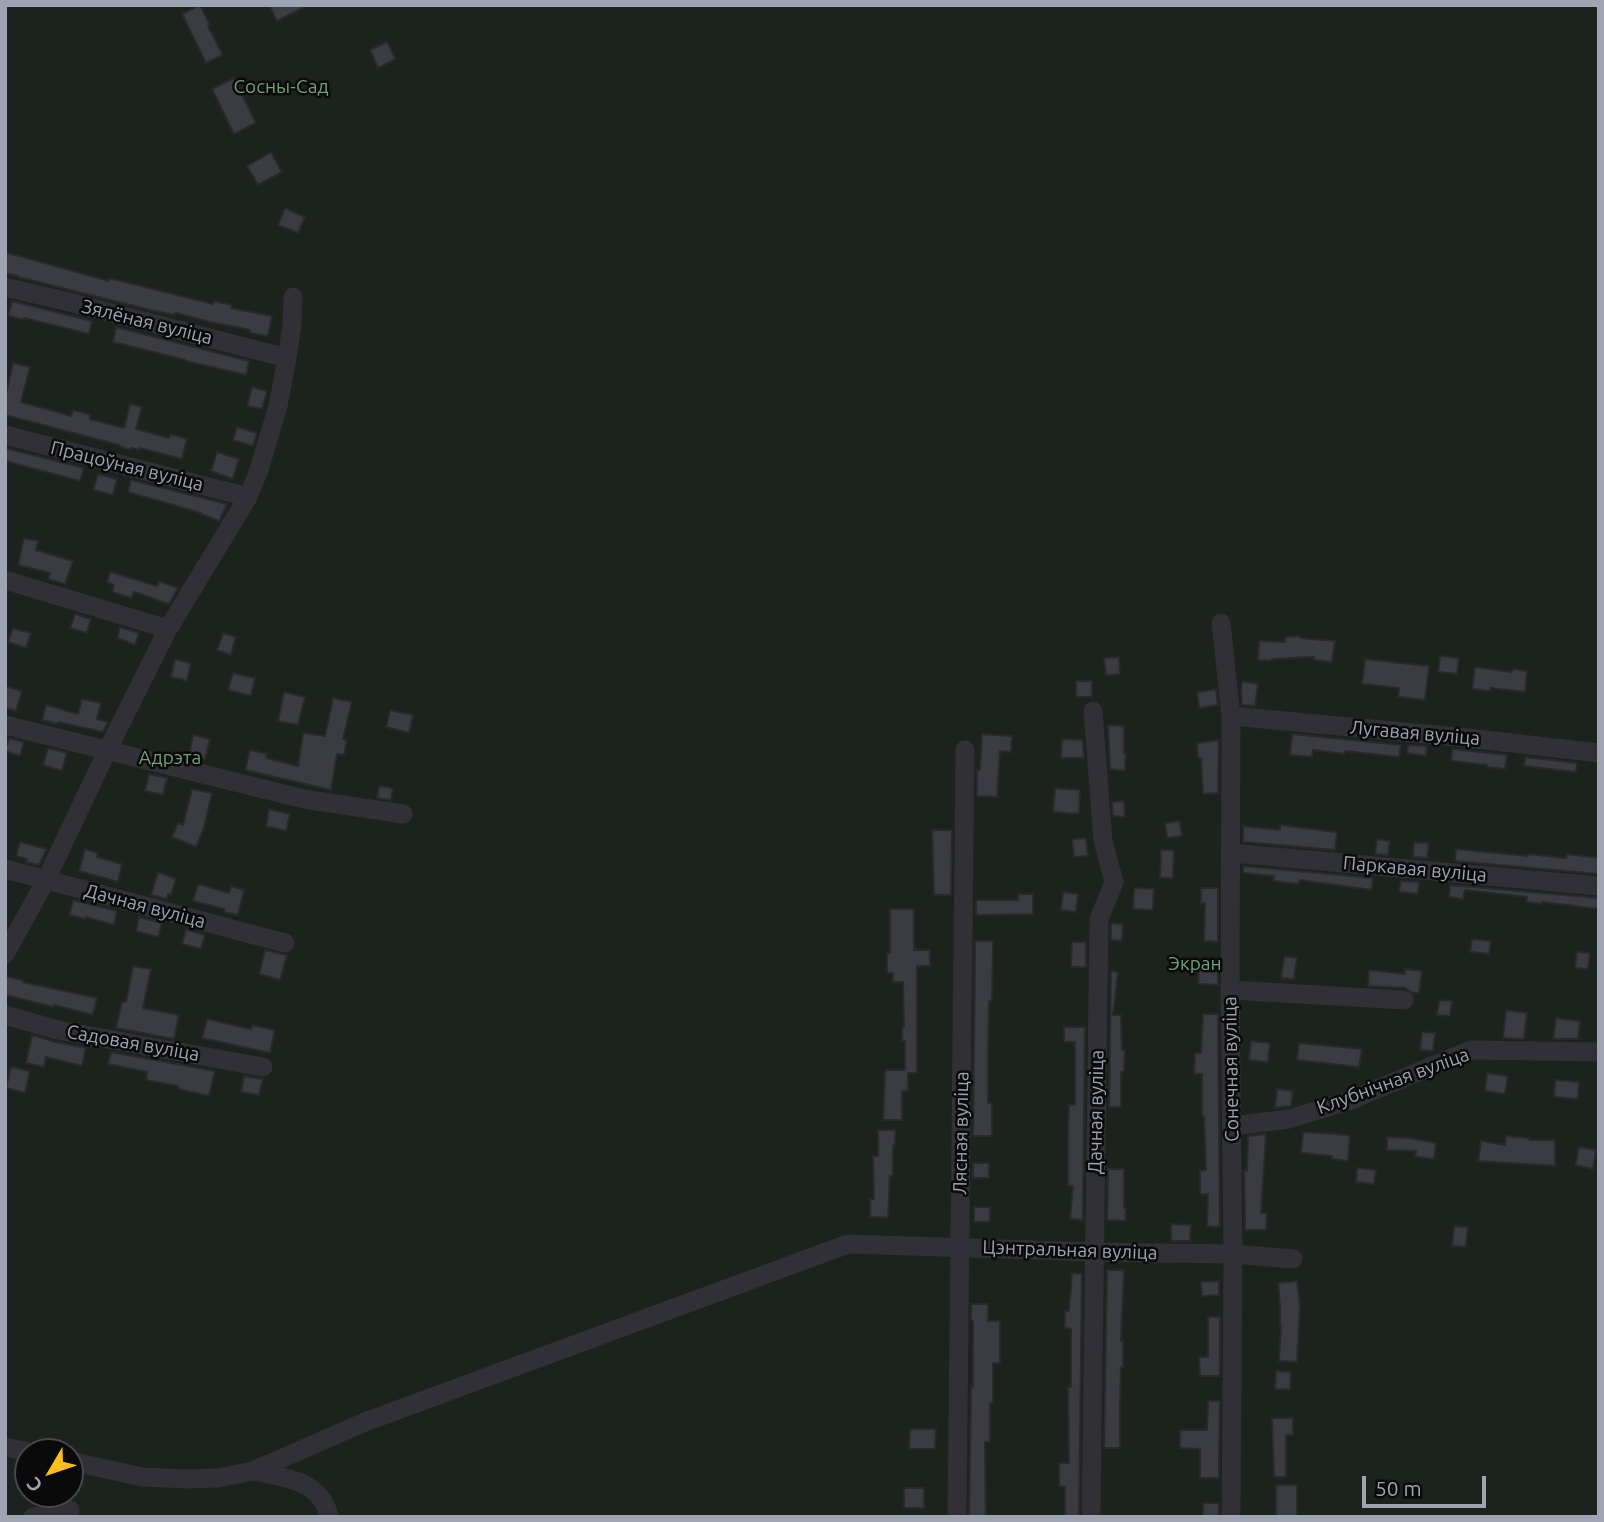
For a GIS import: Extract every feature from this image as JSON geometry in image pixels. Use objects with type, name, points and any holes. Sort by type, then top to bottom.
[{"type":"street","name":"Зялёная вуліца","points":[[5,287],[287,358]]},
{"type":"street","points":[[5,954],[46,880],[168,629],[248,497],[278,406],[292,325],[293,297]]},
{"type":"street","name":"Працоўная вуліца","points":[[5,435],[248,497]]},
{"type":"street","points":[[5,580],[168,629]]},
{"type":"street","name":"Сонечная вуліца","points":[[1221,623],[1231,716],[1231,1517]]},
{"type":"street","name":"Дачная вуліца","points":[[1091,1517],[1099,919],[1114,882],[1103,841],[1093,711]]},
{"type":"street","name":"Лугавая вуліца","points":[[1231,716],[1468,737],[1599,753]]},
{"type":"street","points":[[5,725],[304,799],[402,814]]},
{"type":"street","name":"Лясная вуліца","points":[[957,1517],[965,750]]},
{"type":"street","name":"Паркавая вуліца","points":[[1231,853],[1599,886]]},
{"type":"street","name":"Дачная вуліца","points":[[5,869],[285,943]]},
{"type":"street","points":[[1230,990],[1404,1000]]},
{"type":"street","name":"Садовая вуліца","points":[[5,1015],[58,1030],[263,1067]]},
{"type":"street","name":"Клубнічная вуліца","points":[[1232,1126],[1289,1119],[1351,1100],[1472,1050],[1599,1052]]},
{"type":"street","name":"Цэнтральная вуліца","points":[[253,1471],[365,1422],[848,1244],[1233,1254],[1293,1259]]},
{"type":"street","points":[[84,1464],[142,1477],[188,1479],[218,1478],[253,1471],[303,1482],[318,1494],[329,1512],[329,1517]]},
{"type":"street","points":[[33,1517],[70,1510]]},
{"type":"green space","points":[[5,5],[1599,5],[1599,1517],[5,1517]]},
{"type":"building","points":[[200,5],[223,55],[206,63],[182,14]]},
{"type":"building","points":[[269,5],[309,5],[277,21]]},
{"type":"building","points":[[387,42],[396,59],[378,68],[370,50]]},
{"type":"building","points":[[234,78],[256,123],[234,134],[212,89]]},
{"type":"building","points":[[271,152],[282,172],[258,185],[247,166]]},
{"type":"building","points":[[285,208],[305,217],[298,233],[278,225]]},
{"type":"building","points":[[5,252],[109,281],[109,278],[272,316],[268,336],[176,313],[154,311],[5,273]]},
{"type":"building","points":[[12,301],[92,321],[89,334],[8,316]]},
{"type":"building","points":[[116,327],[249,361],[246,375],[113,342]]},
{"type":"building","points":[[13,363],[30,367],[21,402],[71,416],[73,410],[91,415],[90,419],[124,428],[130,404],[142,407],[136,429],[169,438],[170,434],[187,439],[182,459],[140,448],[130,450],[5,415],[5,398]]},
{"type":"building","points":[[252,387],[267,391],[262,409],[247,406]]},
{"type":"building","points":[[237,427],[257,433],[253,446],[233,440]]},
{"type":"building","points":[[5,448],[84,468],[80,481],[5,461]]},
{"type":"building","points":[[217,452],[239,459],[233,479],[211,471]]},
{"type":"building","points":[[98,474],[117,479],[113,495],[93,490]]},
{"type":"building","points":[[131,480],[227,504],[219,521],[201,513],[128,492]]},
{"type":"building","points":[[24,538],[38,541],[36,550],[73,561],[65,584],[48,579],[50,573],[18,565]]},
{"type":"building","points":[[110,572],[157,586],[159,581],[178,588],[169,604],[134,592],[131,598],[112,592],[114,585],[107,582]]},
{"type":"building","points":[[75,614],[91,619],[87,633],[70,628]]},
{"type":"building","points":[[120,627],[139,633],[135,645],[117,638]]},
{"type":"building","points":[[13,628],[31,633],[26,648],[8,642]]},
{"type":"building","points":[[223,633],[236,637],[231,655],[217,650]]},
{"type":"building","points":[[1300,636],[1335,641],[1332,662],[1314,660],[1314,657],[1258,660],[1259,641],[1285,642],[1284,637]]},
{"type":"building","points":[[1440,656],[1459,658],[1457,674],[1438,672]]},
{"type":"building","points":[[1119,657],[1120,674],[1106,675],[1104,658]]},
{"type":"building","points":[[175,659],[191,663],[187,681],[171,677]]},
{"type":"building","points":[[1365,659],[1429,666],[1425,700],[1398,697],[1399,688],[1362,684]]},
{"type":"building","points":[[1475,667],[1512,672],[1513,669],[1527,671],[1525,692],[1472,689]]},
{"type":"building","points":[[233,673],[255,678],[251,696],[228,690]]},
{"type":"building","points":[[1076,681],[1092,681],[1092,697],[1076,697]]},
{"type":"building","points":[[1242,681],[1258,684],[1255,706],[1242,705]]},
{"type":"building","points":[[5,686],[22,691],[16,711],[5,708]]},
{"type":"building","points":[[1216,689],[1218,705],[1199,708],[1197,692]]},
{"type":"building","points":[[284,692],[305,697],[298,725],[278,721]]},
{"type":"building","points":[[333,698],[352,702],[343,739],[347,740],[344,755],[337,754],[331,790],[245,770],[250,750],[267,754],[266,758],[298,766],[303,733],[325,736]]},
{"type":"building","points":[[82,699],[101,703],[97,719],[108,722],[103,732],[42,720],[46,705],[78,714]]},
{"type":"building","points":[[390,710],[413,715],[409,733],[386,727]]},
{"type":"building","points":[[1108,725],[1124,726],[1125,771],[1110,769]]},
{"type":"building","points":[[982,734],[1012,736],[1011,752],[1000,751],[997,797],[977,796]]},
{"type":"building","points":[[1292,734],[1401,745],[1399,757],[1313,750],[1312,757],[1290,755]]},
{"type":"building","points":[[193,735],[210,739],[205,759],[189,755]]},
{"type":"building","points":[[9,738],[24,742],[20,756],[5,751]]},
{"type":"building","points":[[1062,739],[1083,740],[1084,758],[1061,758]]},
{"type":"building","points":[[1219,740],[1218,793],[1203,794],[1201,758],[1198,758],[1197,743]]},
{"type":"building","points":[[1408,745],[1427,746],[1426,756],[1407,753]]},
{"type":"building","points":[[48,748],[67,753],[62,771],[43,765]]},
{"type":"building","points":[[1452,749],[1507,755],[1505,769],[1451,761]]},
{"type":"building","points":[[1525,757],[1577,763],[1576,772],[1524,766]]},
{"type":"building","points":[[149,774],[167,778],[163,795],[145,791]]},
{"type":"building","points":[[379,786],[393,788],[391,800],[377,798]]},
{"type":"building","points":[[1055,788],[1080,790],[1079,814],[1053,812]]},
{"type":"building","points":[[192,789],[212,793],[204,828],[196,847],[172,837],[178,823],[183,825]]},
{"type":"building","points":[[1124,801],[1125,817],[1113,816],[1112,802]]},
{"type":"building","points":[[269,809],[290,814],[286,831],[266,826]]},
{"type":"building","points":[[1180,821],[1182,836],[1167,838],[1165,823]]},
{"type":"building","points":[[1280,825],[1337,832],[1335,850],[1243,842],[1243,826],[1280,830]]},
{"type":"building","points":[[932,830],[952,830],[951,895],[934,895]]},
{"type":"building","points":[[1086,838],[1088,856],[1074,857],[1072,839]]},
{"type":"building","points":[[1377,839],[1390,841],[1388,855],[1375,854]]},
{"type":"building","points":[[20,842],[47,849],[39,865],[16,856]]},
{"type":"building","points":[[1414,842],[1429,843],[1427,858],[1413,857]]},
{"type":"building","points":[[85,849],[98,853],[97,857],[122,864],[118,882],[79,871]]},
{"type":"building","points":[[1456,849],[1528,856],[1566,858],[1567,854],[1599,858],[1599,874],[1455,861]]},
{"type":"building","points":[[1161,850],[1174,850],[1173,878],[1160,878]]},
{"type":"building","points":[[1243,866],[1373,878],[1372,890],[1300,880],[1299,884],[1273,881],[1274,876],[1243,873]]},
{"type":"building","points":[[158,872],[176,879],[167,899],[151,895]]},
{"type":"building","points":[[1401,881],[1419,882],[1418,894],[1399,892]]},
{"type":"building","points":[[198,884],[229,893],[231,886],[244,890],[238,915],[193,901]]},
{"type":"building","points":[[1450,885],[1599,898],[1599,909],[1526,902],[1527,897],[1465,890],[1463,899],[1449,897]]},
{"type":"building","points":[[1134,888],[1154,889],[1153,910],[1133,909]]},
{"type":"building","points":[[1201,888],[1218,888],[1218,942],[1204,941],[1205,903],[1201,904]]},
{"type":"building","points":[[1063,892],[1078,894],[1076,912],[1061,910]]},
{"type":"building","points":[[1018,894],[1033,894],[1033,914],[976,915],[976,900],[1018,900]]},
{"type":"building","points":[[73,900],[117,911],[114,925],[69,915]]},
{"type":"building","points":[[890,909],[914,909],[914,950],[930,950],[930,966],[917,966],[917,1073],[908,1073],[908,1091],[902,1091],[902,1120],[883,1120],[885,1070],[905,1070],[905,1041],[902,1041],[903,982],[893,982],[893,973],[887,973]]},
{"type":"building","points":[[139,917],[162,923],[158,937],[136,931]]},
{"type":"building","points":[[1111,923],[1123,924],[1122,941],[1111,940]]},
{"type":"building","points":[[186,929],[205,935],[201,949],[182,944]]},
{"type":"building","points":[[1472,939],[1491,941],[1489,954],[1470,952]]},
{"type":"building","points":[[975,941],[993,941],[988,1054],[988,1103],[992,1103],[992,1136],[973,1136]]},
{"type":"building","points":[[1072,942],[1086,942],[1086,967],[1071,967]]},
{"type":"building","points":[[265,950],[287,955],[280,980],[259,974]]},
{"type":"building","points":[[1577,952],[1590,953],[1588,969],[1575,968]]},
{"type":"building","points":[[1284,956],[1297,958],[1294,979],[1281,978]]},
{"type":"building","points":[[133,966],[151,969],[143,1008],[179,1015],[174,1039],[116,1028],[122,1002],[126,1002]]},
{"type":"building","points":[[1199,968],[1218,970],[1218,985],[1198,984]]},
{"type":"building","points":[[1405,969],[1422,971],[1419,993],[1405,988],[1368,986],[1369,970],[1405,974]]},
{"type":"building","points":[[1111,971],[1118,972],[1113,1015],[1121,1015],[1122,1050],[1125,1050],[1124,1072],[1121,1072],[1121,1107],[1109,1107]]},
{"type":"building","points":[[5,976],[97,998],[93,1015],[5,995]]},
{"type":"building","points":[[1439,1000],[1452,1001],[1450,1016],[1437,1015]]},
{"type":"building","points":[[1506,1010],[1527,1013],[1524,1039],[1503,1038]]},
{"type":"building","points":[[1203,1014],[1218,1014],[1220,1227],[1207,1226],[1208,1194],[1200,1194],[1200,1171],[1206,1170],[1202,1074],[1194,1074],[1195,1053],[1201,1053]]},
{"type":"building","points":[[1556,1018],[1580,1021],[1578,1039],[1553,1039]]},
{"type":"building","points":[[207,1019],[251,1029],[252,1025],[275,1030],[270,1053],[202,1038]]},
{"type":"building","points":[[1064,1027],[1085,1027],[1083,1220],[1070,1219],[1073,1186],[1068,1186],[1068,1134],[1069,1105],[1075,1105],[1075,1042],[1064,1042]]},
{"type":"building","points":[[1422,1032],[1435,1033],[1433,1051],[1420,1050]]},
{"type":"building","points":[[32,1035],[86,1048],[82,1066],[46,1057],[44,1067],[26,1063]]},
{"type":"building","points":[[1251,1041],[1270,1043],[1268,1062],[1249,1060]]},
{"type":"building","points":[[1299,1043],[1362,1049],[1359,1067],[1297,1060]]},
{"type":"building","points":[[111,1052],[215,1071],[209,1096],[146,1080],[147,1072],[108,1064]]},
{"type":"building","points":[[11,1067],[30,1071],[25,1093],[6,1088]]},
{"type":"building","points":[[1487,1073],[1508,1076],[1505,1094],[1485,1091]]},
{"type":"building","points":[[244,1076],[263,1079],[259,1095],[241,1092]]},
{"type":"building","points":[[1555,1080],[1579,1082],[1578,1099],[1554,1097]]},
{"type":"building","points":[[1277,1089],[1293,1091],[1291,1106],[1275,1108]]},
{"type":"building","points":[[878,1130],[895,1130],[888,1218],[870,1217],[870,1199],[874,1199],[873,1156],[878,1156]]},
{"type":"building","points":[[1303,1132],[1350,1135],[1348,1161],[1332,1159],[1332,1156],[1301,1153]]},
{"type":"building","points":[[1266,1134],[1261,1213],[1267,1213],[1266,1230],[1245,1230],[1244,1171],[1247,1171],[1248,1136]]},
{"type":"building","points":[[1506,1136],[1529,1140],[1555,1140],[1555,1166],[1478,1161],[1481,1141],[1505,1145]]},
{"type":"building","points":[[1387,1137],[1436,1143],[1434,1159],[1415,1157],[1416,1151],[1387,1150]]},
{"type":"building","points":[[1579,1147],[1596,1150],[1593,1169],[1575,1165]]},
{"type":"building","points":[[973,1163],[989,1163],[989,1178],[973,1178]]},
{"type":"building","points":[[1357,1168],[1376,1170],[1374,1184],[1356,1182]]},
{"type":"building","points":[[1108,1169],[1124,1169],[1125,1221],[1107,1220]]},
{"type":"building","points":[[974,1207],[990,1207],[990,1222],[974,1222]]},
{"type":"building","points":[[1171,1224],[1191,1225],[1190,1241],[1171,1241]]},
{"type":"building","points":[[1454,1226],[1468,1227],[1466,1247],[1452,1246]]},
{"type":"building","points":[[1107,1270],[1124,1270],[1120,1448],[1104,1448]]},
{"type":"building","points":[[1072,1273],[1082,1274],[1079,1517],[1065,1517],[1065,1487],[1059,1486],[1059,1463],[1069,1463],[1068,1387],[1071,1387],[1071,1329],[1065,1328],[1065,1311],[1069,1311]]},
{"type":"building","points":[[1219,1281],[1219,1295],[1202,1296],[1201,1282]]},
{"type":"building","points":[[1297,1281],[1300,1306],[1297,1362],[1279,1361],[1281,1326],[1278,1283]]},
{"type":"building","points":[[971,1304],[988,1304],[988,1321],[1000,1321],[1000,1363],[993,1363],[990,1442],[985,1442],[986,1517],[969,1517],[973,1387]]},
{"type":"building","points":[[1208,1317],[1220,1317],[1220,1376],[1200,1376],[1199,1357],[1208,1357]]},
{"type":"building","points":[[1276,1371],[1291,1372],[1290,1390],[1275,1389]]},
{"type":"building","points":[[1208,1401],[1220,1401],[1219,1478],[1200,1478],[1200,1449],[1180,1448],[1180,1430],[1207,1430]]},
{"type":"building","points":[[1272,1418],[1293,1418],[1293,1435],[1286,1435],[1286,1477],[1274,1477]]},
{"type":"building","points":[[910,1429],[936,1429],[935,1449],[909,1449]]},
{"type":"building","points":[[1276,1485],[1297,1485],[1297,1517],[1276,1517]]},
{"type":"building","points":[[904,1488],[924,1488],[924,1508],[904,1508]]},
{"type":"building","points":[[1203,1503],[1219,1503],[1219,1517],[1203,1517]]},
{"type":"park label","name":"Сосны-Сад","points":[[281,87]]},
{"type":"park label","name":"Адрэта","points":[[170,758]]},
{"type":"park label","name":"Экран","points":[[1195,964]]}]
